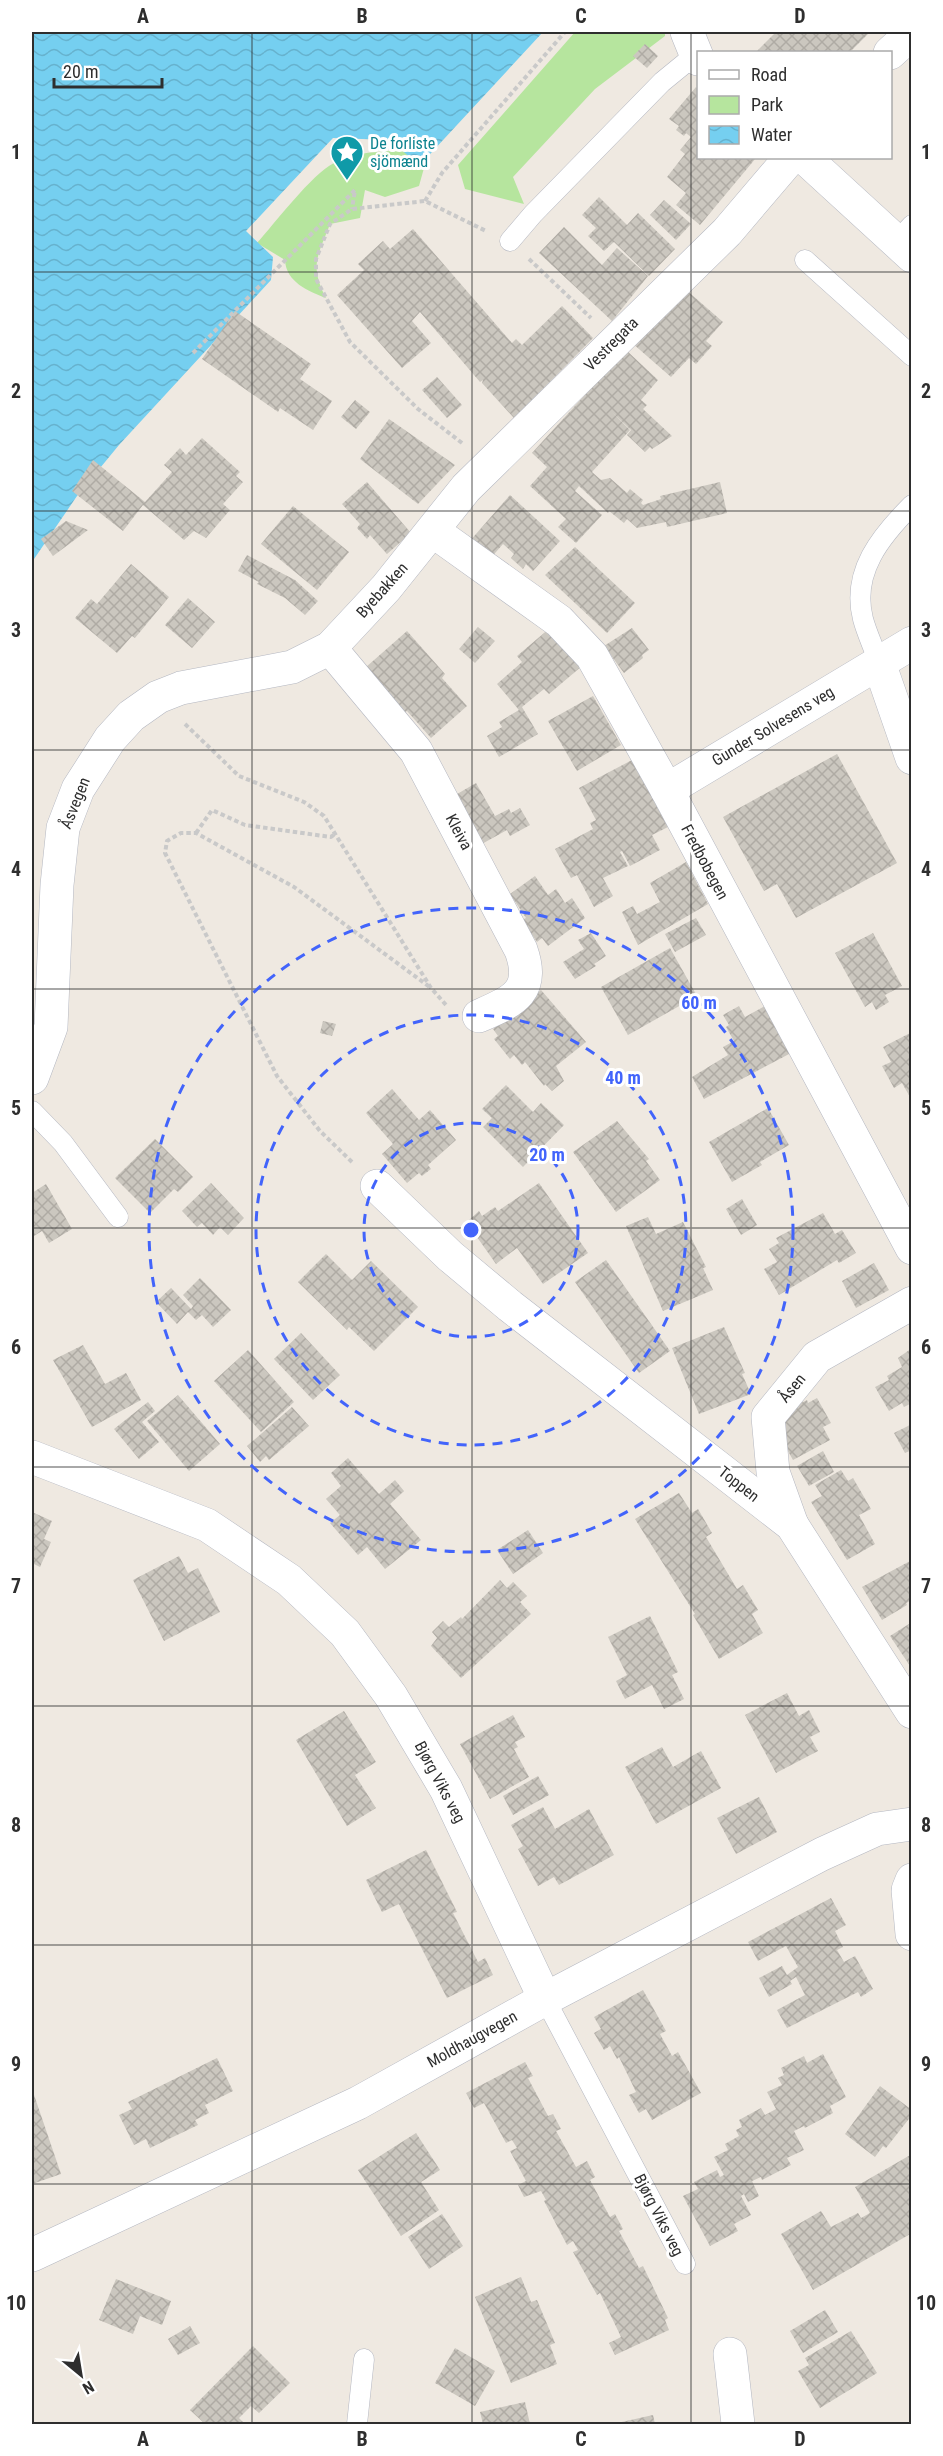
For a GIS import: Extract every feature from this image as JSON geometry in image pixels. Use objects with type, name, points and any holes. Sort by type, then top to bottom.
[{"type":"street","points":[[892,52],[912,33]]},
{"type":"street","name":"Vestregata","points":[[433,531],[466,488],[727,232],[789,159]]},
{"type":"street","points":[[806,159],[906,241]]},
{"type":"street","name":"Byebakken","points":[[330,648],[386,588],[433,531]]},
{"type":"street","name":"Fredbobegen","points":[[433,531],[559,621],[592,656],[667,790],[912,1248]]},
{"type":"street","name":"Gunder Solvesens veg","points":[[667,790],[912,643]]},
{"type":"street","name":"Kleiva","points":[[330,648],[416,751],[521,950],[527,979],[520,994],[479,1016]]},
{"type":"street","name":"Åsvegen","points":[[32,1078],[51,1027],[57,885],[63,828],[78,789],[94,762],[110,739],[131,716],[158,698],[181,688],[292,667],[330,648]]},
{"type":"street","points":[[879,663],[912,758]]},
{"type":"street","name":"Toppen","points":[[377,1186],[450,1256],[510,1306],[792,1525],[912,1712]]},
{"type":"street","name":"Åsen","points":[[792,1525],[773,1472],[768,1417],[817,1357],[912,1303]]},
{"type":"street","name":"Bjørg Viks veg","points":[[32,1457],[207,1525],[290,1580],[345,1633],[391,1696],[446,1790],[545,1999]]},
{"type":"street","name":"Moldhaugvegen","points":[[32,2256],[358,2103],[545,1999],[822,1854],[877,1829],[912,1824]]},
{"type":"street","points":[[912,1880],[908,1890],[912,1934]]},
{"type":"street","points":[[730,2354],[738,2424]]},
{"type":"lane","points":[[510,241],[533,214],[694,48]]},
{"type":"lane","points":[[805,260],[912,356]]},
{"type":"lane","points":[[879,663],[863,617],[861,590],[863,574],[871,555],[887,530],[912,506]]},
{"type":"lane","points":[[32,1111],[63,1143],[118,1217]]},
{"type":"lane","name":"Bjørg Viks veg","points":[[545,1999],[685,2264]]},
{"type":"lane","points":[[357,2424],[363,2359]]},
{"type":"path","points":[[425,201],[442,173],[565,32]]},
{"type":"path","points":[[193,353],[356,190],[352,209]]},
{"type":"path","points":[[489,464],[418,409],[350,342],[316,279],[316,259],[330,224],[352,209],[425,201],[461,221],[510,241],[615,340]]},
{"type":"path","points":[[192,730],[239,776],[304,802],[324,816],[431,988],[445,1004],[468,1017],[479,1016]]},
{"type":"path","points":[[196,833],[212,810],[245,825],[331,837],[336,833]]},
{"type":"path","points":[[377,1186],[320,1131],[277,1076],[165,853],[167,841],[181,833],[196,833],[294,887],[431,988]]},
{"type":"green space","points":[[575,32],[665,32],[665,36],[595,89],[513,177],[524,204],[465,189],[458,165]]},
{"type":"green space","points":[[429,150],[419,186],[385,197],[365,190],[360,218],[330,224],[317,261],[318,277],[326,298],[299,285],[289,274],[285,260],[257,243],[315,177],[334,163],[368,153]]},
{"type":"water","points":[[32,32],[543,32],[419,166],[391,140],[333,138],[246,231],[273,257],[271,280],[119,445],[77,496],[32,562]]},
{"type":"building","points":[[776,32],[870,32],[851,51],[757,51]]},
{"type":"building","points":[[645,44],[658,56],[647,68],[633,56]]},
{"type":"building","points":[[696,87],[697,159],[755,159],[700,225],[676,205],[686,193],[667,177],[685,154],[680,150],[691,137],[686,133],[684,136],[676,130],[679,126],[669,119]]},
{"type":"building","points":[[599,197],[627,225],[638,213],[675,249],[649,276],[614,242],[604,251],[588,236],[596,228],[582,215]]},
{"type":"building","points":[[664,200],[691,224],[676,240],[650,215]]},
{"type":"building","points":[[564,227],[602,265],[617,248],[648,276],[612,321],[539,253]]},
{"type":"building","points":[[413,229],[512,343],[516,339],[522,345],[562,306],[593,338],[514,418],[482,383],[483,380],[480,382],[420,312],[412,321],[431,343],[402,368],[337,295],[364,270],[358,264],[383,241],[390,249]]},
{"type":"building","points":[[684,288],[723,322],[706,341],[712,346],[696,364],[689,358],[671,377],[632,343]]},
{"type":"building","points":[[235,311],[311,364],[300,379],[332,401],[313,430],[280,408],[278,412],[202,359]]},
{"type":"building","points":[[626,350],[658,380],[641,400],[647,405],[643,409],[672,436],[645,452],[627,435],[631,430],[612,412],[630,430],[592,472],[601,480],[610,478],[627,493],[630,489],[643,500],[641,503],[643,505],[661,499],[660,496],[720,482],[727,513],[667,527],[666,522],[637,528],[627,519],[624,523],[609,511],[608,513],[579,486],[575,491],[602,515],[576,543],[558,527],[566,519],[530,486],[547,467],[532,453]]},
{"type":"building","points":[[437,377],[462,405],[447,418],[422,390]]},
{"type":"building","points":[[355,400],[370,412],[356,429],[341,417]]},
{"type":"building","points":[[389,419],[455,465],[418,504],[360,459]]},
{"type":"building","points":[[202,438],[240,472],[236,476],[243,482],[223,504],[230,510],[206,538],[194,531],[184,540],[143,505],[123,531],[72,491],[93,460],[145,502],[172,472],[164,465],[180,448],[186,455]]},
{"type":"building","points":[[367,482],[411,533],[387,554],[370,535],[367,539],[357,528],[360,524],[342,504]]},
{"type":"building","points":[[510,495],[560,541],[533,571],[526,564],[523,569],[511,558],[514,554],[503,544],[489,560],[469,542]]},
{"type":"building","points":[[293,506],[349,552],[317,590],[261,544]]},
{"type":"building","points":[[66,521],[88,530],[53,556],[41,539]]},
{"type":"building","points":[[575,547],[635,603],[607,633],[545,575]]},
{"type":"building","points":[[247,555],[295,580],[318,601],[305,615],[285,598],[257,584],[259,582],[238,571]]},
{"type":"building","points":[[131,564],[169,597],[135,638],[132,636],[117,653],[75,618],[91,599],[97,604]]},
{"type":"building","points":[[188,598],[215,622],[192,648],[165,625]]},
{"type":"building","points":[[478,627],[495,641],[475,663],[459,649]]},
{"type":"building","points":[[550,628],[582,666],[549,694],[544,689],[522,707],[538,734],[499,757],[487,736],[502,727],[499,722],[519,710],[497,684],[522,662],[517,656]]},
{"type":"building","points":[[632,628],[649,650],[642,655],[643,658],[624,673],[604,646]]},
{"type":"building","points":[[407,631],[445,674],[442,678],[467,706],[431,738],[407,711],[404,713],[365,668]]},
{"type":"building","points":[[593,696],[621,745],[577,771],[548,721]]},
{"type":"building","points":[[837,754],[897,863],[796,918],[777,884],[764,891],[723,817]]},
{"type":"building","points":[[632,760],[668,827],[652,835],[660,850],[630,866],[622,851],[620,852],[628,866],[603,878],[613,896],[594,907],[577,875],[571,878],[555,849],[593,829],[590,823],[596,820],[579,788]]},
{"type":"building","points":[[476,783],[495,816],[509,809],[511,813],[520,808],[530,825],[510,836],[507,830],[480,845],[452,797]]},
{"type":"building","points":[[686,862],[708,904],[638,945],[622,912],[633,906],[637,914],[660,902],[650,883]]},
{"type":"building","points":[[535,876],[548,895],[556,889],[565,903],[572,898],[585,918],[548,946],[542,938],[537,942],[522,920],[526,918],[510,894]]},
{"type":"building","points":[[696,918],[706,935],[675,952],[665,934]]},
{"type":"building","points":[[591,933],[606,956],[594,964],[596,966],[575,979],[563,962],[584,949],[578,940]]},
{"type":"building","points":[[873,933],[902,986],[885,995],[889,1002],[876,1010],[872,1002],[865,1007],[835,953]]},
{"type":"building","points":[[670,948],[697,996],[628,1035],[601,987]]},
{"type":"building","points":[[541,990],[586,1042],[556,1066],[564,1081],[552,1091],[545,1084],[544,1086],[525,1062],[522,1065],[514,1055],[510,1059],[494,1039],[498,1036],[493,1029]]},
{"type":"building","points":[[739,1006],[745,1017],[765,1006],[791,1053],[704,1099],[692,1077],[728,1055],[723,1047],[734,1041],[726,1027],[729,1025],[723,1015]]},
{"type":"building","points":[[323,1021],[336,1024],[332,1036],[320,1033]]},
{"type":"building","points":[[912,1032],[912,1096],[910,1097],[902,1083],[894,1088],[882,1066],[891,1062],[883,1047]]},
{"type":"building","points":[[506,1085],[533,1112],[541,1103],[564,1125],[523,1167],[483,1127],[492,1118],[482,1109]]},
{"type":"building","points":[[392,1089],[419,1120],[430,1110],[456,1140],[428,1165],[431,1169],[422,1176],[419,1173],[407,1183],[382,1154],[393,1144],[366,1113]]},
{"type":"building","points":[[768,1108],[789,1145],[760,1162],[762,1165],[732,1182],[709,1142]]},
{"type":"building","points":[[617,1121],[649,1159],[646,1161],[660,1180],[616,1212],[573,1152]]},
{"type":"building","points":[[155,1139],[193,1177],[178,1192],[174,1189],[150,1213],[115,1178]]},
{"type":"building","points":[[211,1183],[244,1218],[228,1235],[220,1227],[213,1235],[202,1223],[197,1227],[182,1211]]},
{"type":"building","points":[[539,1183],[588,1253],[543,1284],[517,1248],[496,1264],[472,1230],[475,1228],[469,1220],[479,1211],[482,1216],[495,1207],[498,1211]]},
{"type":"building","points":[[46,1184],[72,1229],[49,1243],[42,1231],[34,1236],[32,1232],[32,1193]]},
{"type":"building","points":[[742,1199],[757,1225],[741,1235],[726,1209]]},
{"type":"building","points":[[823,1213],[835,1234],[842,1230],[856,1253],[839,1263],[837,1260],[779,1295],[764,1269],[777,1262],[769,1249],[779,1243],[776,1238]]},
{"type":"building","points":[[648,1217],[656,1234],[683,1222],[706,1267],[703,1268],[713,1290],[663,1311],[626,1226]]},
{"type":"building","points":[[326,1254],[352,1280],[371,1261],[418,1307],[374,1351],[349,1327],[347,1330],[298,1282]]},
{"type":"building","points":[[606,1260],[670,1351],[639,1373],[575,1282]]},
{"type":"building","points":[[874,1263],[889,1290],[856,1308],[842,1281]]},
{"type":"building","points":[[200,1278],[231,1310],[213,1327],[202,1315],[196,1320],[188,1312],[177,1324],[156,1302],[171,1288],[191,1309],[193,1306],[183,1295]]},
{"type":"building","points":[[724,1327],[745,1373],[742,1374],[751,1394],[699,1414],[672,1348]]},
{"type":"building","points":[[301,1333],[340,1375],[313,1400],[274,1359]]},
{"type":"building","points":[[83,1345],[105,1384],[126,1373],[141,1400],[92,1427],[53,1360]]},
{"type":"building","points":[[912,1348],[912,1403],[904,1407],[902,1403],[889,1411],[875,1387],[889,1380],[887,1376],[902,1367],[898,1358]]},
{"type":"building","points":[[248,1350],[294,1402],[261,1432],[214,1381]]},
{"type":"building","points":[[178,1395],[220,1444],[189,1471],[147,1421]]},
{"type":"building","points":[[817,1398],[831,1423],[823,1427],[830,1440],[793,1460],[772,1423],[796,1409],[795,1406]]},
{"type":"building","points":[[148,1402],[155,1411],[142,1422],[159,1442],[139,1459],[114,1429]]},
{"type":"building","points":[[292,1407],[309,1426],[269,1460],[266,1456],[260,1462],[247,1446]]},
{"type":"building","points":[[912,1424],[912,1450],[905,1453],[894,1433]]},
{"type":"building","points":[[823,1451],[834,1472],[809,1486],[797,1466]]},
{"type":"building","points":[[348,1458],[379,1494],[395,1480],[404,1491],[390,1504],[421,1540],[385,1569],[367,1547],[358,1555],[330,1523],[340,1515],[326,1499],[341,1486],[331,1473]]},
{"type":"building","points":[[841,1470],[848,1481],[853,1478],[871,1509],[859,1515],[875,1544],[847,1560],[811,1502],[822,1496],[815,1485]]},
{"type":"building","points":[[679,1493],[692,1513],[698,1509],[712,1533],[706,1537],[737,1589],[743,1585],[758,1610],[752,1614],[763,1633],[719,1659],[693,1615],[695,1614],[635,1519]]},
{"type":"building","points":[[32,1512],[52,1521],[44,1539],[51,1542],[40,1567],[32,1563]]},
{"type":"building","points":[[528,1530],[543,1553],[513,1574],[497,1550]]},
{"type":"building","points":[[179,1556],[188,1573],[198,1568],[220,1612],[164,1641],[133,1580]]},
{"type":"building","points":[[910,1561],[912,1600],[882,1620],[862,1587]]},
{"type":"building","points":[[500,1580],[507,1588],[513,1582],[527,1596],[520,1602],[531,1614],[461,1678],[431,1646],[437,1638],[432,1632],[443,1621],[449,1627],[461,1617],[462,1619]]},
{"type":"building","points":[[650,1616],[678,1672],[672,1675],[684,1699],[664,1709],[652,1685],[625,1699],[616,1681],[627,1675],[608,1637]]},
{"type":"building","points":[[912,1622],[912,1669],[890,1636]]},
{"type":"building","points":[[787,1693],[799,1716],[809,1710],[820,1732],[810,1737],[818,1751],[776,1773],[745,1715]]},
{"type":"building","points":[[344,1711],[376,1762],[355,1775],[376,1808],[347,1826],[296,1740]]},
{"type":"building","points":[[513,1715],[525,1737],[515,1742],[518,1747],[514,1749],[529,1777],[490,1799],[460,1744]]},
{"type":"building","points":[[662,1747],[673,1767],[701,1751],[721,1788],[656,1824],[625,1767]]},
{"type":"building","points":[[538,1776],[549,1795],[513,1815],[503,1796]]},
{"type":"building","points":[[759,1797],[777,1832],[736,1854],[717,1818]]},
{"type":"building","points":[[543,1807],[555,1829],[589,1809],[614,1855],[559,1885],[554,1877],[538,1886],[518,1849],[523,1846],[511,1825]]},
{"type":"building","points":[[426,1850],[457,1912],[453,1913],[478,1962],[485,1958],[493,1975],[447,1998],[399,1904],[382,1912],[366,1880]]},
{"type":"building","points":[[831,1898],[846,1925],[835,1931],[843,1947],[837,1950],[844,1962],[855,1956],[873,1989],[861,1997],[858,1992],[787,2028],[777,2010],[805,1995],[796,1977],[790,1981],[792,1984],[769,1997],[759,1978],[782,1966],[787,1975],[798,1967],[786,1946],[758,1961],[748,1942]]},
{"type":"building","points":[[643,1990],[666,2031],[660,2034],[672,2056],[678,2052],[701,2093],[652,2120],[646,2109],[639,2113],[629,2095],[636,2092],[619,2057],[617,2059],[610,2046],[604,2050],[594,2033],[601,2029],[594,2017]]},
{"type":"building","points":[[823,2054],[846,2097],[830,2106],[833,2113],[805,2128],[804,2126],[794,2131],[804,2150],[787,2158],[791,2165],[762,2180],[761,2177],[752,2181],[759,2196],[748,2202],[744,2194],[741,2196],[751,2215],[734,2224],[738,2231],[710,2246],[683,2196],[698,2189],[694,2182],[717,2170],[720,2177],[724,2175],[714,2157],[728,2150],[725,2144],[739,2136],[736,2130],[742,2127],[739,2120],[761,2108],[765,2115],[776,2109],[767,2092],[782,2085],[778,2078],[784,2075],[781,2068],[804,2056],[807,2063]]},
{"type":"building","points":[[217,2058],[233,2091],[205,2105],[209,2113],[195,2120],[198,2125],[150,2148],[146,2139],[134,2145],[119,2115],[132,2109],[128,2102]]},
{"type":"building","points":[[525,2062],[533,2076],[528,2078],[548,2116],[553,2114],[561,2129],[556,2131],[576,2167],[587,2161],[595,2177],[590,2180],[610,2217],[615,2214],[623,2229],[619,2231],[639,2268],[643,2266],[668,2318],[665,2320],[669,2330],[615,2355],[609,2343],[621,2337],[600,2293],[597,2295],[573,2252],[578,2250],[573,2241],[567,2245],[541,2191],[524,2197],[518,2185],[526,2181],[510,2151],[517,2148],[512,2140],[506,2143],[484,2103],[474,2108],[466,2093]]},
{"type":"building","points":[[880,2086],[912,2110],[912,2115],[886,2148],[883,2146],[875,2157],[845,2134]]},
{"type":"building","points":[[32,2089],[61,2174],[32,2184]]},
{"type":"building","points":[[416,2133],[440,2170],[421,2182],[439,2210],[401,2236],[358,2170]]},
{"type":"building","points":[[912,2154],[912,2207],[909,2209],[912,2213],[912,2233],[813,2290],[781,2234],[821,2211],[831,2227],[858,2213],[861,2218],[870,2213],[855,2187]]},
{"type":"building","points":[[442,2214],[463,2246],[429,2269],[408,2237]]},
{"type":"building","points":[[521,2277],[531,2302],[537,2300],[555,2343],[550,2345],[557,2364],[511,2383],[475,2297]]},
{"type":"building","points":[[116,2279],[171,2301],[162,2325],[140,2316],[133,2334],[99,2320]]},
{"type":"building","points":[[825,2310],[838,2332],[803,2353],[790,2331]]},
{"type":"building","points":[[190,2326],[200,2343],[178,2355],[168,2339]]},
{"type":"building","points":[[851,2331],[877,2373],[820,2408],[798,2371],[809,2365],[805,2358]]},
{"type":"building","points":[[253,2346],[290,2383],[259,2413],[251,2406],[239,2418],[245,2424],[205,2424],[190,2410]]},
{"type":"building","points":[[455,2348],[495,2371],[475,2406],[435,2383]]},
{"type":"building","points":[[525,2402],[530,2424],[483,2424],[480,2412]]},
{"type":"building","points":[[653,2415],[655,2424],[613,2424]]},
{"type":"place","name":"De forliste sjömænd","points":[[347,181]]}]
